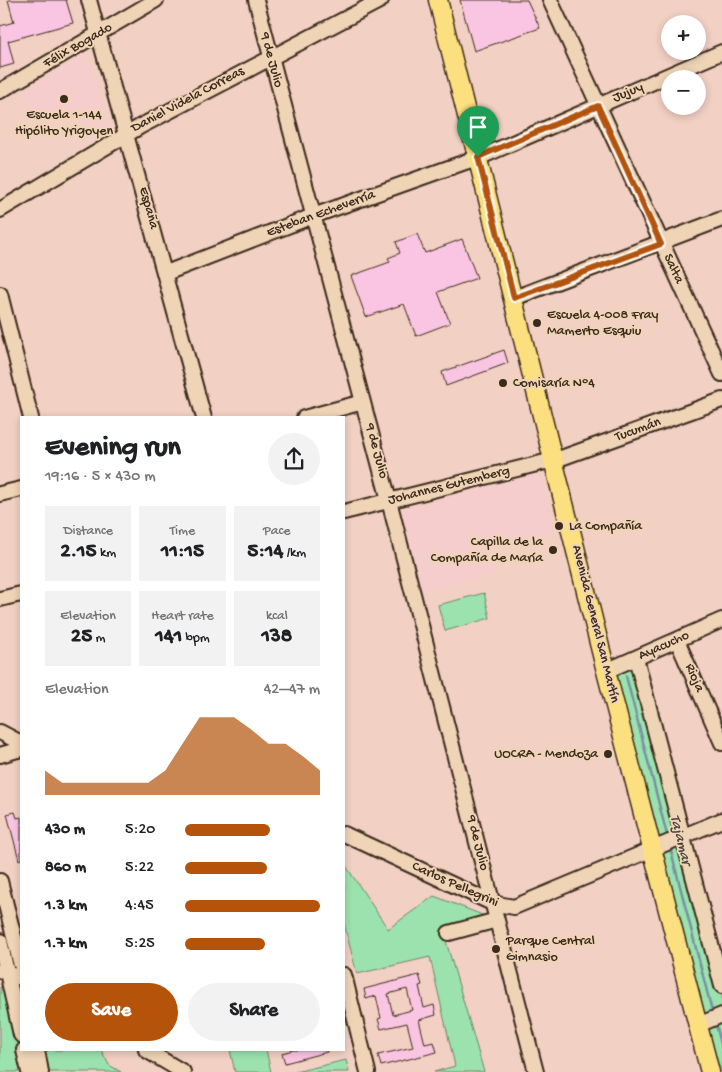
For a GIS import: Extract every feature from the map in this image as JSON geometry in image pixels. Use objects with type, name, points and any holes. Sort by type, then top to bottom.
[{"type":"main road","name":"Avenida General San Martín","points":[[438,0],[606,671],[710,1072]]},
{"type":"street","name":"España","points":[[89,0],[166,273],[203,416]]},
{"type":"street","name":"Félix Bogado","points":[[0,91],[156,0]]},
{"type":"street","name":"9 de Julio","points":[[256,0],[389,501],[497,920]]},
{"type":"street","name":"Daniel Videla Correas","points":[[0,210],[127,133],[270,56],[381,0]]},
{"type":"street","name":"Salta","points":[[550,0],[722,374]]},
{"type":"street","name":"Jujuy","points":[[478,157],[722,52]]},
{"type":"street","name":"Esteban Echeverría","points":[[166,273],[313,216],[478,157]]},
{"type":"street","points":[[514,298],[661,244],[722,219]]},
{"type":"street","points":[[0,294],[30,416]]},
{"type":"street","name":"Tucumán","points":[[554,459],[722,400]]},
{"type":"street","points":[[311,416],[363,402]]},
{"type":"street","name":"Johannes Gutemberg","points":[[345,512],[554,459]]},
{"type":"street","points":[[0,494],[20,489]]},
{"type":"street","points":[[0,599],[20,594]]},
{"type":"street","name":"Ayacucho","points":[[606,671],[722,620]]},
{"type":"street","name":"Rioja","points":[[678,640],[722,743]]},
{"type":"street","points":[[636,658],[722,986]]},
{"type":"street","points":[[0,732],[20,742]]},
{"type":"street","points":[[0,755],[20,749]]},
{"type":"street","name":"Carlos Pellegrini","points":[[345,834],[492,903],[514,907],[722,820]]},
{"type":"street","points":[[0,881],[20,961]]},
{"type":"street","points":[[449,933],[497,920],[536,1072]]},
{"type":"street","points":[[0,941],[4,972],[20,1031]]},
{"type":"street","points":[[4,972],[20,978]]},
{"type":"street","points":[[345,979],[368,1072]]},
{"type":"street","points":[[698,1025],[722,1015]]},
{"type":"street","points":[[24,1051],[29,1072]]},
{"type":"street","points":[[37,1051],[41,1072]]},
{"type":"street","points":[[148,1051],[183,1072]]},
{"type":"shaded area","name":"Escuela 1-144 Hipólito Yrigoyen","points":[[87,53],[112,134],[92,141],[81,108],[39,122],[22,90]]},
{"type":"shaded area","points":[[540,473],[555,532],[489,549],[495,574],[418,594],[396,510]]},
{"type":"green space","points":[[484,593],[490,618],[445,631],[438,605]]},
{"type":"green space","points":[[636,658],[722,986],[722,1072],[710,1072],[606,671]]},
{"type":"green space","points":[[345,864],[388,929],[434,896],[490,918],[443,931],[484,1072],[434,1072],[455,1066],[430,957],[357,974],[345,928]]},
{"type":"green space","points":[[0,987],[20,994],[20,1051],[102,1051],[109,1065],[121,1072],[0,1072]]},
{"type":"green space","points":[[230,1051],[266,1051],[271,1072],[235,1072]]},
{"type":"green space","points":[[346,1060],[349,1072],[295,1072]]},
{"type":"building","points":[[8,0],[66,0],[73,23],[8,41],[14,64],[0,68],[0,26],[14,22]]},
{"type":"building","points":[[460,0],[527,0],[540,28],[474,51]]},
{"type":"building","points":[[417,234],[425,253],[462,239],[477,278],[438,292],[450,323],[416,336],[404,304],[366,317],[351,276],[390,262],[388,258],[400,253],[396,242]]},
{"type":"building","points":[[504,350],[508,363],[446,386],[442,372]]},
{"type":"building","points":[[15,812],[17,818],[20,817],[19,860],[7,814]]},
{"type":"building","points":[[419,975],[422,985],[419,986],[424,1008],[434,1005],[436,1015],[419,1020],[425,1044],[434,1042],[437,1052],[381,1066],[378,1055],[413,1047],[407,1023],[381,1029],[378,1019],[381,1018],[376,996],[366,999],[364,989]],"holes":[[[407,989],[412,1010],[393,1015],[388,994]]]},
{"type":"building","points":[[289,1051],[327,1051],[285,1063],[282,1053]]},
{"type":"waterway","name":"Tajamar","points":[[626,676],[668,839]]},
{"type":"waterway","name":"Tajamar","points":[[670,847],[712,1011]]},
{"type":"waterway","name":"Tajamar","points":[[716,1024],[722,1048]]},
{"type":"place","name":"Escuela 1-144 Hipólito Yrigoyen","points":[[64,99]]},
{"type":"place","name":"Escuela 4-008 Fray Mamerto Esquiu","points":[[537,323]]},
{"type":"place","name":"Comisaría N°4","points":[[503,383]]},
{"type":"place","name":"La Compañía","points":[[559,526]]},
{"type":"place","name":"Capilla de la Compañía de María","points":[[553,550]]},
{"type":"place","name":"UOCRA - Mendoza","points":[[608,754]]},
{"type":"place","name":"Parque Central Gimnasio","points":[[496,949]]},
{"type":"route","points":[[598,106],[661,244],[514,298],[478,157],[598,106]]}]
